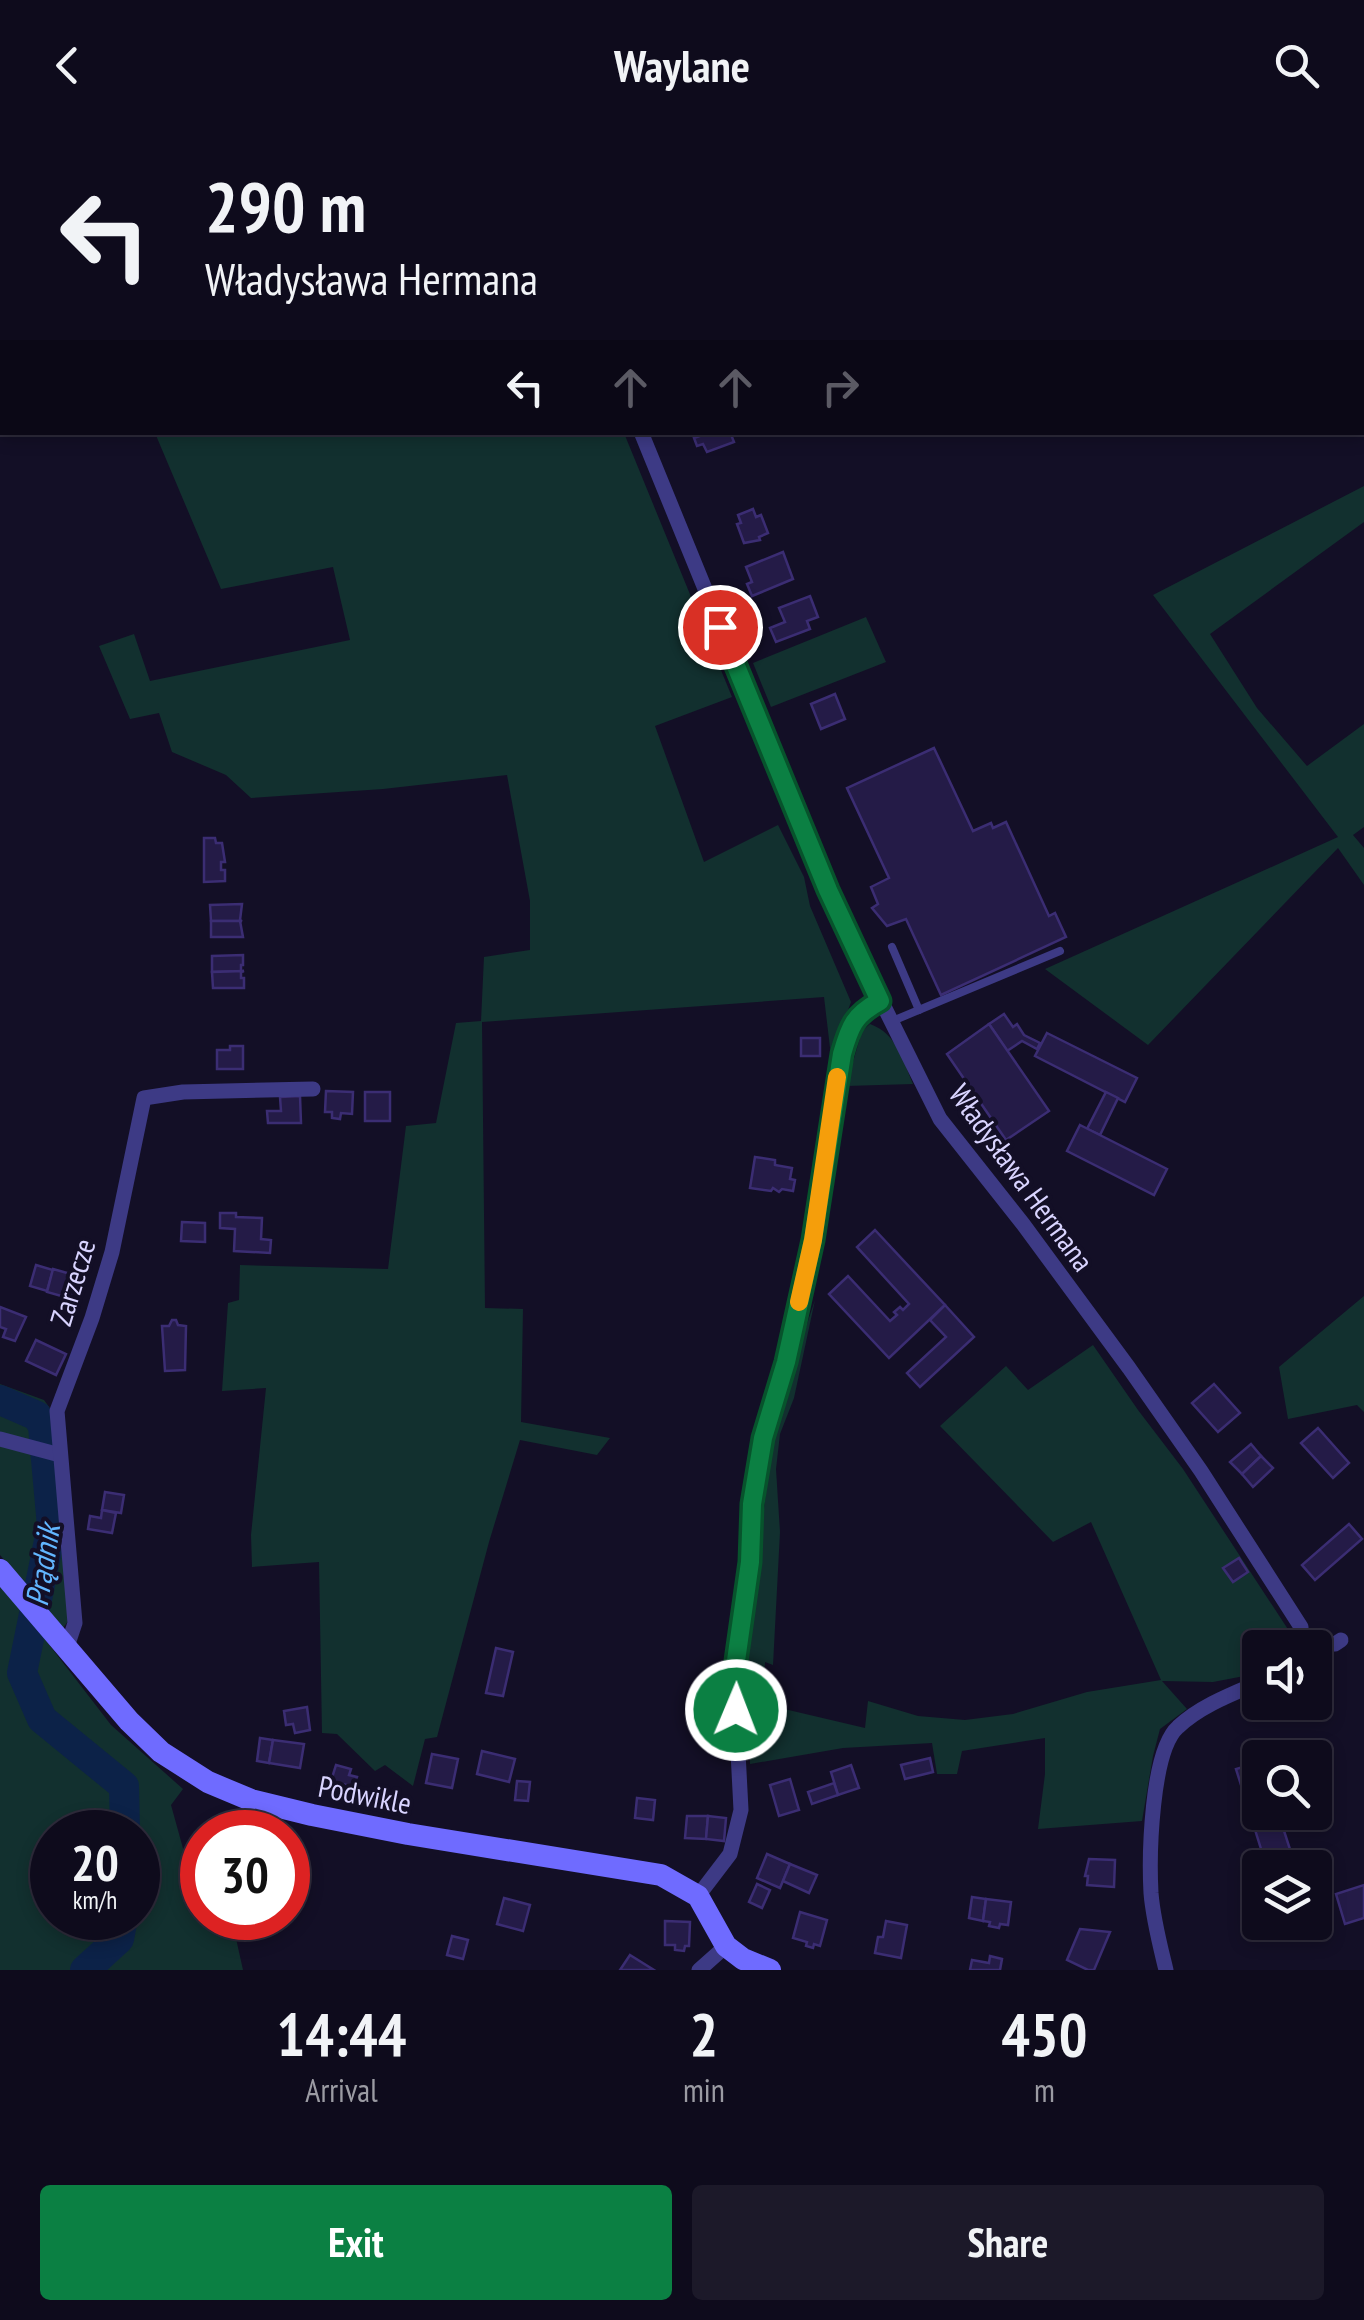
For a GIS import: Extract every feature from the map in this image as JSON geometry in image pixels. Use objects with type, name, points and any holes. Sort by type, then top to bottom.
[{"type":"street","name":"Władysława Hermana","points":[[641,435],[828,890],[940,1118],[1035,1240],[1201,1471],[1301,1630]]},
{"type":"street","points":[[770,1970],[743,1959],[726,1946],[698,1896],[730,1854],[740,1810],[734,1675],[763,1438],[786,1362],[813,1240],[845,1043],[858,1016],[880,1001]]},
{"type":"street","name":"Zarzecze","points":[[62,1641],[75,1623],[58,1411],[112,1252],[144,1098],[184,1092],[313,1090]]},
{"type":"street","points":[[0,1439],[59,1454]]},
{"type":"street","name":"Podwikle","points":[[0,1570],[129,1720],[161,1752],[208,1782],[250,1800],[312,1816],[660,1875],[698,1896]]},
{"type":"street","name":"Władysława Hermana","points":[[1332,1644],[1341,1640]]},
{"type":"street","points":[[1166,1970],[1151,1892],[1151,1837],[1160,1757],[1175,1728],[1242,1690]]},
{"type":"street","points":[[699,1970],[726,1946]]},
{"type":"lane","points":[[892,947],[919,1010]]},
{"type":"lane","points":[[890,1022],[1060,951]]},
{"type":"green space","points":[[156,435],[625,435],[732,697],[655,726],[704,862],[778,825],[804,877],[810,906],[851,1002],[831,1056],[824,997],[482,1022],[485,1308],[523,1309],[521,1422],[610,1438],[597,1455],[520,1440],[437,1737],[425,1739],[413,1786],[385,1765],[375,1771],[337,1734],[322,1733],[319,1562],[252,1567],[251,1535],[266,1388],[222,1391],[228,1303],[239,1300],[240,1265],[388,1269],[406,1126],[436,1123],[456,1023],[481,1021],[484,957],[530,950],[530,901],[507,775],[251,798],[226,775],[172,752],[159,713],[130,719],[99,646],[134,634],[150,681],[350,640],[333,567],[221,589]]},
{"type":"green space","points":[[1364,486],[1364,522],[1210,634],[1257,708],[1307,766],[1364,724],[1364,827],[1353,835],[1364,848],[1364,885],[1338,848],[1148,1045],[1045,969],[1338,837],[1153,595]]},
{"type":"green space","points":[[866,617],[886,662],[771,707],[753,663]]},
{"type":"green space","points":[[870,1024],[892,1041],[913,1084],[846,1086],[862,1031]]},
{"type":"green space","points":[[1364,1296],[1364,1412],[1357,1405],[1288,1419],[1279,1367]]},
{"type":"green space","points":[[815,1300],[794,1398],[780,1434],[773,1665],[765,1662],[763,1704],[865,1728],[868,1701],[918,1716],[965,1720],[1013,1714],[1087,1692],[1161,1680],[1091,1522],[1053,1542],[940,1426],[1006,1366],[1028,1390],[1093,1345],[1183,1469],[1288,1630],[1242,1630],[1242,1676],[1213,1682],[1162,1681],[1187,1709],[1160,1729],[1142,1821],[1038,1829],[1045,1738],[962,1751],[957,1774],[937,1774],[932,1743],[843,1748],[750,1764],[746,1658],[770,1434]]},
{"type":"green space","points":[[0,1384],[44,1400],[52,1411],[69,1620],[63,1628],[0,1555]]},
{"type":"green space","points":[[0,1581],[111,1725],[183,1789],[171,1805],[180,1838],[180,1940],[236,1940],[243,1970],[0,1970]]},
{"type":"building","points":[[731,435],[734,442],[707,452],[703,444],[697,446],[694,438]]},
{"type":"building","points":[[753,509],[756,517],[761,515],[768,533],[760,540],[744,543],[738,515]]},
{"type":"building","points":[[783,552],[793,579],[752,596],[746,567]]},
{"type":"building","points":[[810,596],[818,617],[807,621],[810,629],[776,642],[770,628],[785,622],[779,608]]},
{"type":"building","points":[[835,694],[845,719],[821,729],[811,704]]},
{"type":"building","points":[[934,748],[973,831],[1006,822],[1049,916],[1055,913],[1066,937],[941,995],[906,919],[887,926],[872,908],[878,904],[871,887],[889,878],[847,788]]},
{"type":"building","points":[[204,838],[222,843],[225,862],[221,862],[221,870],[225,870],[225,881],[204,882]]},
{"type":"building","points":[[242,904],[242,921],[211,921],[210,905]]},
{"type":"building","points":[[211,921],[240,921],[243,937],[211,937]]},
{"type":"building","points":[[243,955],[244,971],[212,972],[212,956]]},
{"type":"building","points":[[244,971],[244,988],[213,988],[212,972]]},
{"type":"building","points":[[1004,1014],[1013,1027],[1017,1024],[1024,1035],[1040,1043],[1037,1049],[1022,1041],[1007,1051],[989,1024]]},
{"type":"building","points":[[989,1024],[1049,1111],[1006,1140],[947,1054]]},
{"type":"building","points":[[1047,1033],[1137,1078],[1125,1102],[1035,1056]]},
{"type":"building","points":[[801,1038],[820,1038],[820,1056],[801,1056]]},
{"type":"building","points":[[230,1046],[243,1046],[243,1069],[217,1069],[217,1050],[230,1050]]},
{"type":"building","points":[[326,1091],[353,1092],[352,1114],[341,1113],[340,1119],[325,1112]]},
{"type":"building","points":[[365,1092],[390,1092],[390,1121],[365,1121]]},
{"type":"building","points":[[1106,1092],[1118,1098],[1100,1135],[1087,1129]]},
{"type":"building","points":[[300,1096],[301,1123],[268,1123],[267,1111],[281,1111],[280,1097]]},
{"type":"building","points":[[1080,1125],[1167,1169],[1154,1195],[1067,1151]]},
{"type":"building","points":[[755,1157],[792,1168],[793,1191],[750,1188]]},
{"type":"building","points":[[220,1213],[262,1218],[261,1239],[271,1240],[270,1253],[234,1251],[235,1229],[220,1228]]},
{"type":"building","points":[[182,1222],[205,1223],[205,1242],[181,1241]]},
{"type":"building","points":[[875,1230],[945,1305],[889,1358],[829,1294],[848,1276],[890,1321],[897,1315],[894,1312],[909,1304],[857,1247]]},
{"type":"building","points":[[36,1265],[53,1270],[47,1291],[30,1286]]},
{"type":"building","points":[[53,1269],[83,1280],[77,1298],[47,1292]]},
{"type":"building","points":[[945,1305],[974,1337],[920,1387],[907,1373],[946,1337],[930,1320]]},
{"type":"building","points":[[0,1307],[26,1317],[15,1341],[3,1337],[6,1329],[0,1327]]},
{"type":"building","points":[[172,1320],[186,1326],[185,1370],[165,1371],[162,1326],[169,1326]]},
{"type":"building","points":[[36,1340],[66,1354],[56,1375],[26,1361]]},
{"type":"building","points":[[1214,1384],[1240,1413],[1218,1432],[1192,1403]]},
{"type":"building","points":[[1318,1428],[1349,1463],[1333,1478],[1301,1443]]},
{"type":"building","points":[[1251,1444],[1261,1456],[1242,1474],[1230,1462]]},
{"type":"building","points":[[1261,1456],[1273,1468],[1253,1487],[1242,1474]]},
{"type":"building","points":[[105,1492],[124,1495],[121,1513],[102,1510]]},
{"type":"building","points":[[102,1510],[116,1513],[112,1533],[88,1529],[90,1516],[101,1518]]},
{"type":"building","points":[[1349,1524],[1362,1539],[1315,1580],[1302,1565]]},
{"type":"building","points":[[1239,1558],[1248,1572],[1233,1582],[1223,1568]]},
{"type":"building","points":[[496,1648],[513,1652],[503,1696],[486,1693]]},
{"type":"building","points":[[307,1707],[310,1730],[295,1733],[293,1724],[286,1725],[284,1711]]},
{"type":"building","points":[[260,1738],[273,1740],[269,1763],[257,1761]]},
{"type":"building","points":[[273,1740],[304,1744],[300,1768],[269,1763]]},
{"type":"building","points":[[482,1751],[515,1759],[509,1782],[477,1774]]},
{"type":"building","points":[[432,1754],[458,1759],[452,1788],[426,1783]]},
{"type":"building","points":[[930,1758],[933,1772],[905,1779],[901,1765]]},
{"type":"building","points":[[336,1765],[351,1769],[349,1775],[357,1777],[354,1787],[331,1781]]},
{"type":"building","points":[[851,1765],[859,1788],[838,1795],[831,1772]]},
{"type":"building","points":[[1242,1767],[1242,1788],[1236,1769]]},
{"type":"building","points":[[790,1779],[799,1810],[779,1816],[770,1785]]},
{"type":"building","points":[[517,1781],[530,1782],[528,1801],[515,1800]]},
{"type":"building","points":[[834,1783],[838,1795],[812,1804],[808,1792]]},
{"type":"building","points":[[637,1798],[655,1800],[653,1820],[635,1818]]},
{"type":"building","points":[[687,1816],[708,1816],[706,1839],[685,1838]]},
{"type":"building","points":[[708,1816],[726,1818],[724,1841],[706,1839]]},
{"type":"building","points":[[1255,1830],[1284,1830],[1290,1850],[1261,1850]]},
{"type":"building","points":[[767,1854],[790,1864],[780,1888],[757,1878]]},
{"type":"building","points":[[1089,1859],[1115,1860],[1114,1887],[1087,1885]]},
{"type":"building","points":[[790,1864],[817,1875],[809,1893],[783,1881]]},
{"type":"building","points":[[757,1884],[770,1890],[762,1908],[749,1902]]},
{"type":"building","points":[[1364,1885],[1364,1918],[1345,1924],[1336,1894]]},
{"type":"building","points":[[972,1897],[986,1899],[983,1921],[969,1918]]},
{"type":"building","points":[[504,1898],[530,1905],[523,1931],[497,1924]]},
{"type":"building","points":[[986,1899],[1011,1902],[1008,1925],[1000,1924],[999,1928],[983,1921]]},
{"type":"building","points":[[800,1912],[827,1920],[820,1946],[806,1946],[807,1942],[793,1938]]},
{"type":"building","points":[[665,1921],[690,1922],[689,1946],[684,1951],[675,1950],[675,1945],[665,1945]]},
{"type":"building","points":[[886,1921],[907,1925],[901,1958],[875,1953]]},
{"type":"building","points":[[1080,1929],[1110,1932],[1094,1970],[1067,1960]]},
{"type":"building","points":[[452,1936],[468,1940],[463,1959],[447,1955]]},
{"type":"building","points":[[630,1955],[654,1970],[620,1970]]},
{"type":"building","points":[[990,1956],[1002,1959],[1000,1970],[970,1970],[972,1960],[989,1963]]},
{"type":"waterway","name":"Prądnik","points":[[0,1400],[37,1416],[43,1426],[52,1526],[22,1673],[42,1719],[124,1786],[125,1810]]},
{"type":"waterway","name":"Prądnik","points":[[85,1970],[118,1940]]},
{"type":"slow traffic","points":[[799,1302],[813,1240],[837,1077]]},
{"type":"route","points":[[720,627],[828,890],[880,1001],[858,1016],[842,1054],[813,1240],[786,1362],[763,1438],[734,1675],[736,1710]]}]
